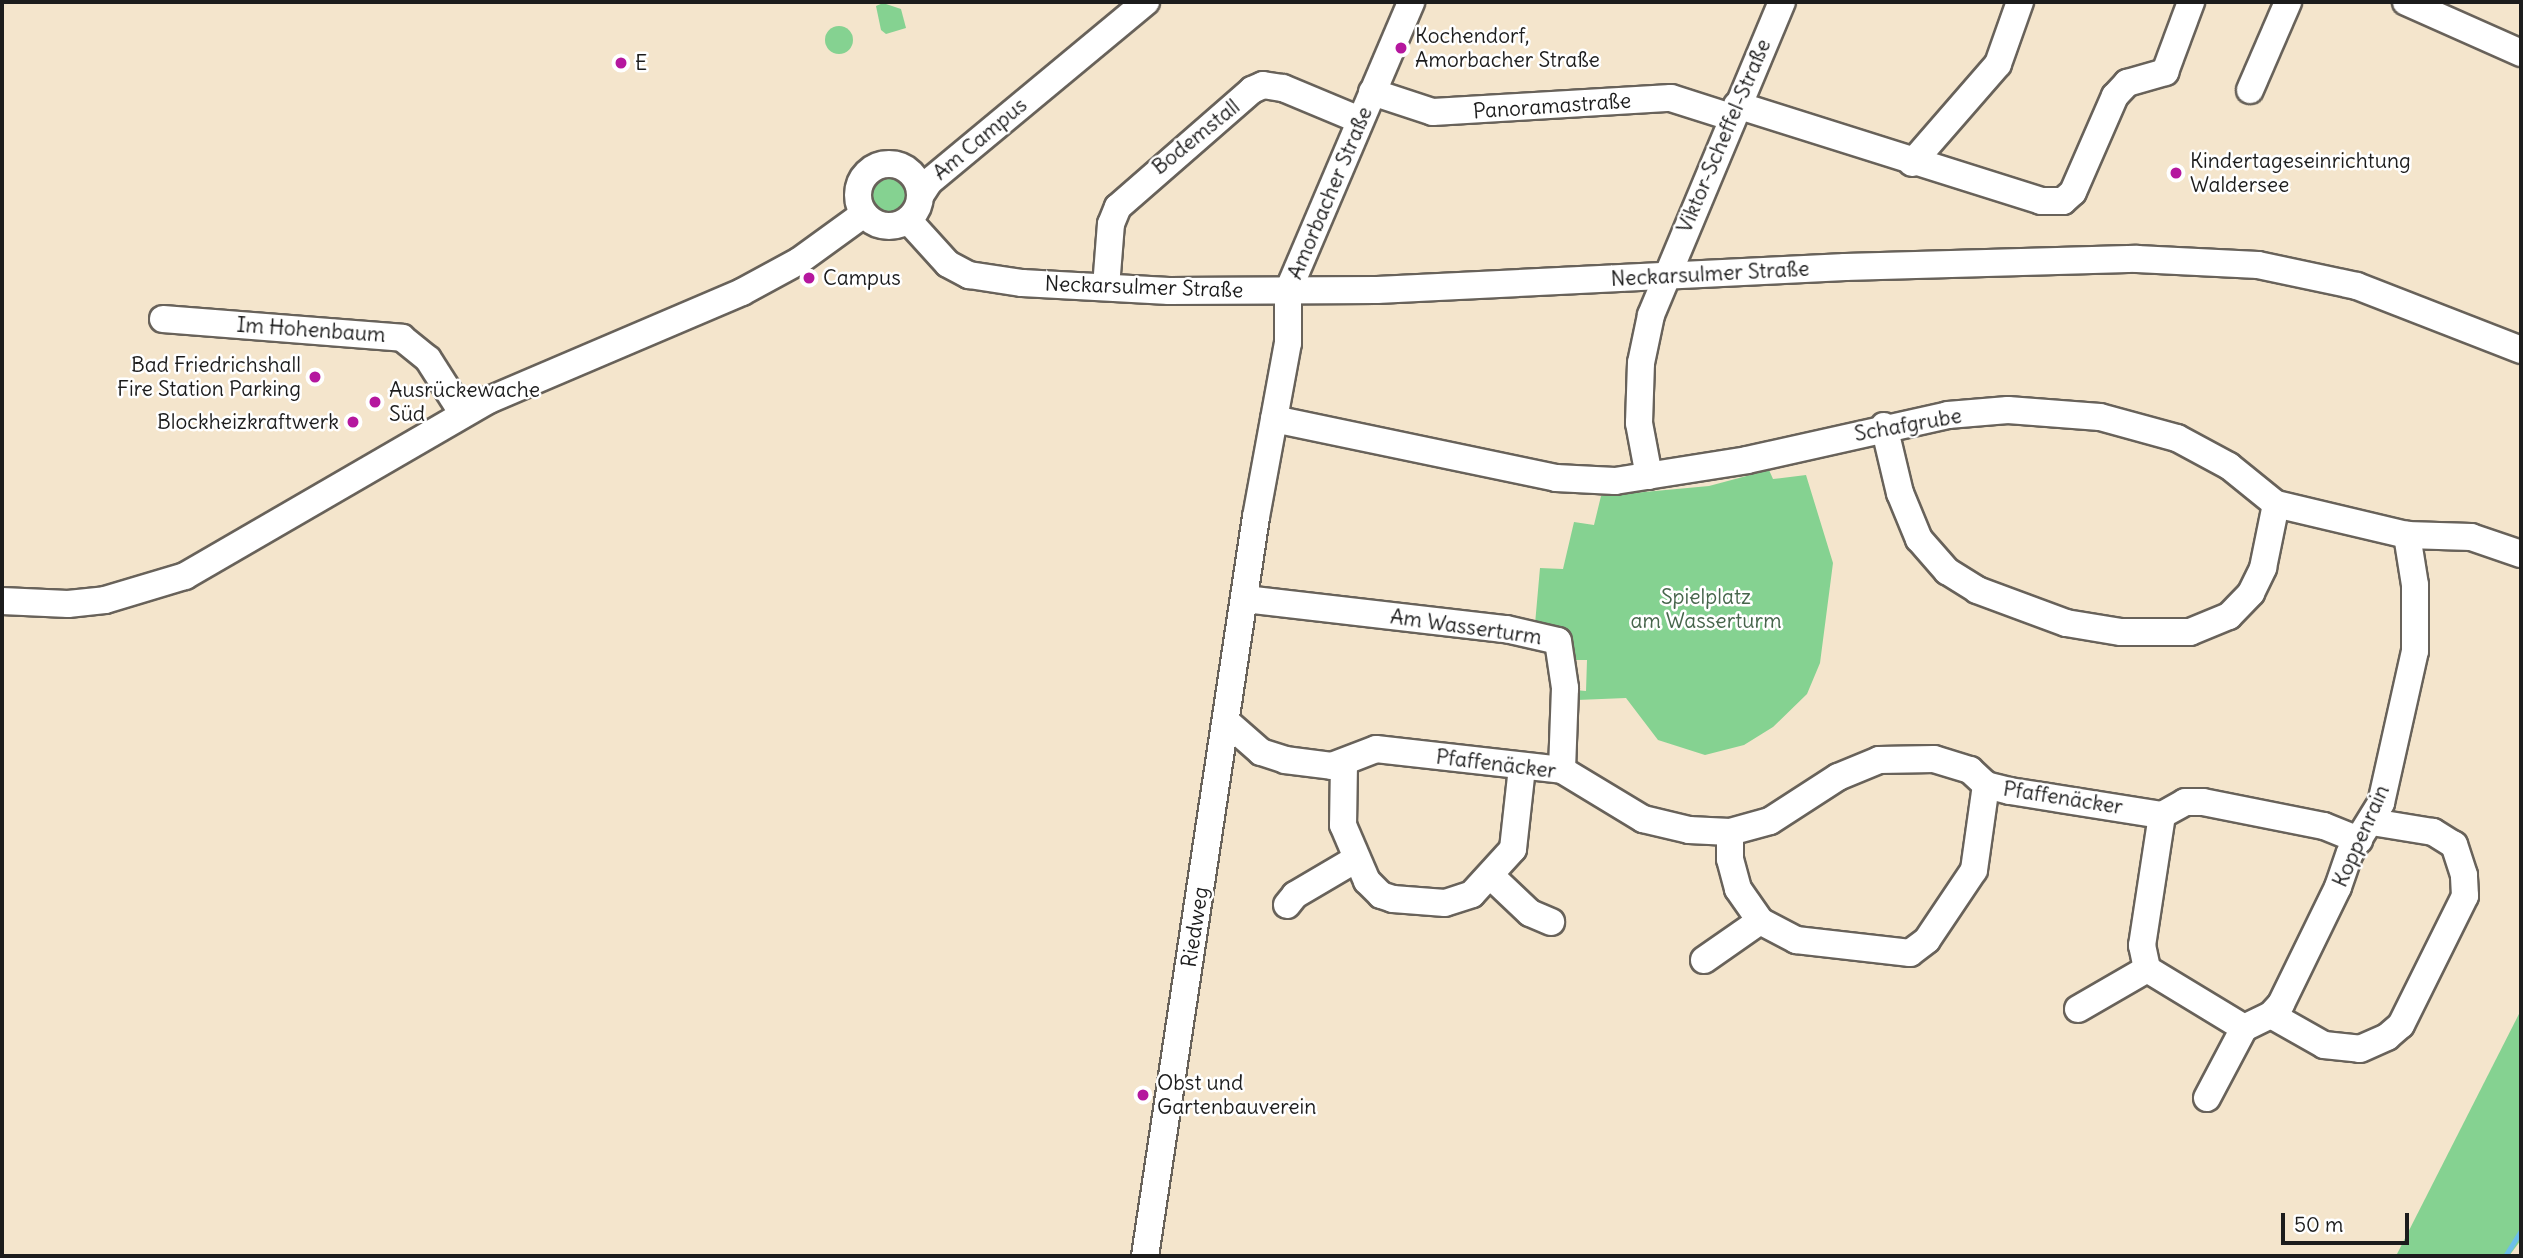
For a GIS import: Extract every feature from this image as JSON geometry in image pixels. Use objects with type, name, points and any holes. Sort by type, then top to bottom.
[{"type":"street","name":"Am Campus","points":[[920,196],[929,182],[1146,2]]},
{"type":"street","name":"Amorbacher Straße","points":[[1245,599],[1288,343],[1288,291],[1411,2]]},
{"type":"street","name":"Viktor-Scheffel-Straße","points":[[1649,476],[1639,423],[1641,363],[1663,277],[1782,2]]},
{"type":"street","points":[[1912,163],[1998,64],[2020,2]]},
{"type":"street","name":"Panoramastraße","points":[[1372,92],[1433,112],[1671,98],[1734,111],[2040,201],[2063,201],[2073,192],[2115,96],[2127,83],[2165,72],[2191,2]]},
{"type":"street","points":[[2250,90],[2288,2]]},
{"type":"street","points":[[2406,2],[2451,11],[2521,53]]},
{"type":"street","name":"Am Campus","points":[[907,169],[1045,84]]},
{"type":"street","name":"Bodemstall","points":[[1106,287],[1111,224],[1118,207],[1252,90],[1263,85],[1283,88],[1360,120]]},
{"type":"street","points":[[887,164],[907,169],[920,196],[908,220],[888,227],[864,214],[858,198],[866,175],[887,164]]},
{"type":"street","points":[[2,601],[68,604],[105,600],[185,576],[260,537],[463,414],[523,382],[742,292],[799,261],[864,214]]},
{"type":"street","name":"Neckarsulmer Straße","points":[[908,220],[948,264],[969,275],[1106,287],[1288,291],[2126,259],[2258,265],[2357,286],[2521,350]]},
{"type":"street","name":"Im Hohenbaum","points":[[163,319],[402,338],[429,359],[463,414]]},
{"type":"street","name":"Schafgrube","points":[[1274,419],[1556,478],[1615,481],[1747,460],[1884,426],[2008,410],[2100,417],[2177,438],[2229,466],[2276,504],[2407,535],[2471,537],[2521,554]]},
{"type":"street","points":[[1884,426],[1900,494],[1914,527],[1947,571],[1977,590],[2066,623],[2121,632],[2190,632],[2229,616],[2251,593],[2263,568],[2276,504]]},
{"type":"street","name":"Koppenrain","points":[[2244,1028],[2271,1014],[2281,1004],[2383,795],[2415,651],[2415,585],[2407,535]]},
{"type":"street","name":"Riedweg","points":[[1145,1256],[1245,599]]},
{"type":"street","name":"Am Wasserturm","points":[[1245,599],[1506,629],[1558,641],[1565,688],[1562,770]]},
{"type":"street","name":"Pfaffenäcker","points":[[1228,723],[1261,752],[1285,760],[1332,766],[1376,749],[1562,770],[1643,819],[1689,830],[1730,832],[1770,821],[1838,777],[1880,760],[1934,759],[1970,770],[1986,785],[2162,815]]},
{"type":"street","points":[[1344,763],[1348,786],[1343,825],[1367,881],[1381,895],[1393,899],[1458,901],[1492,877],[1513,849],[1522,767]]},
{"type":"street","points":[[1730,832],[1730,859],[1738,889],[1760,921],[1796,940],[1882,954],[1918,950],[1975,870],[1986,785]]},
{"type":"street","points":[[2207,1098],[2244,1028],[2147,968],[2142,945],[2162,815],[2185,802],[2203,802],[2324,826],[2365,831],[2433,832],[2454,845],[2464,875],[2465,896],[2401,1025],[2388,1037],[2360,1049],[2324,1045],[2271,1014]]},
{"type":"street","points":[[1287,905],[1295,895],[1356,859]]},
{"type":"street","points":[[1492,877],[1530,913],[1551,922]]},
{"type":"street","points":[[1704,960],[1760,921]]},
{"type":"street","points":[[2078,1009],[2147,968]]},
{"type":"green space","points":[[883,3],[901,9],[906,28],[886,34],[881,30],[876,6]]},
{"type":"green space","points":[[839,26],[849,30],[853,40],[849,50],[839,54],[829,50],[825,40],[829,30]]},
{"type":"green space","points":[[890,179],[903,184],[908,197],[903,210],[890,215],[877,210],[872,197],[877,184]]},
{"type":"green space","name":"Spielplatz am Wasserturm","points":[[1769,470],[1773,479],[1806,475],[1833,563],[1820,663],[1807,694],[1773,727],[1744,745],[1705,755],[1658,740],[1626,698],[1577,700],[1574,690],[1586,691],[1587,660],[1575,660],[1571,647],[1535,624],[1540,568],[1563,569],[1574,522],[1594,525],[1601,496],[1709,486]]},
{"type":"green space","points":[[2521,1010],[2521,1240],[2509,1256],[2396,1256]]},
{"type":"waterway","points":[[2505,1256],[2521,1230]]},
{"type":"place","name":"Kochendorf, Amorbacher Straße","points":[[1401,48]]},
{"type":"place","name":"E","points":[[621,63]]},
{"type":"place","name":"Kindertageseinrichtung Waldersee","points":[[2176,173]]},
{"type":"place","name":"Campus","points":[[809,278]]},
{"type":"place","name":"Bad Friedrichshall Fire Station Parking","points":[[315,377]]},
{"type":"place","name":"Ausrückewache Süd","points":[[375,402]]},
{"type":"place","name":"Blockheizkraftwerk","points":[[353,422]]},
{"type":"place","name":"Obst und Gartenbauverein","points":[[1143,1095]]}]
